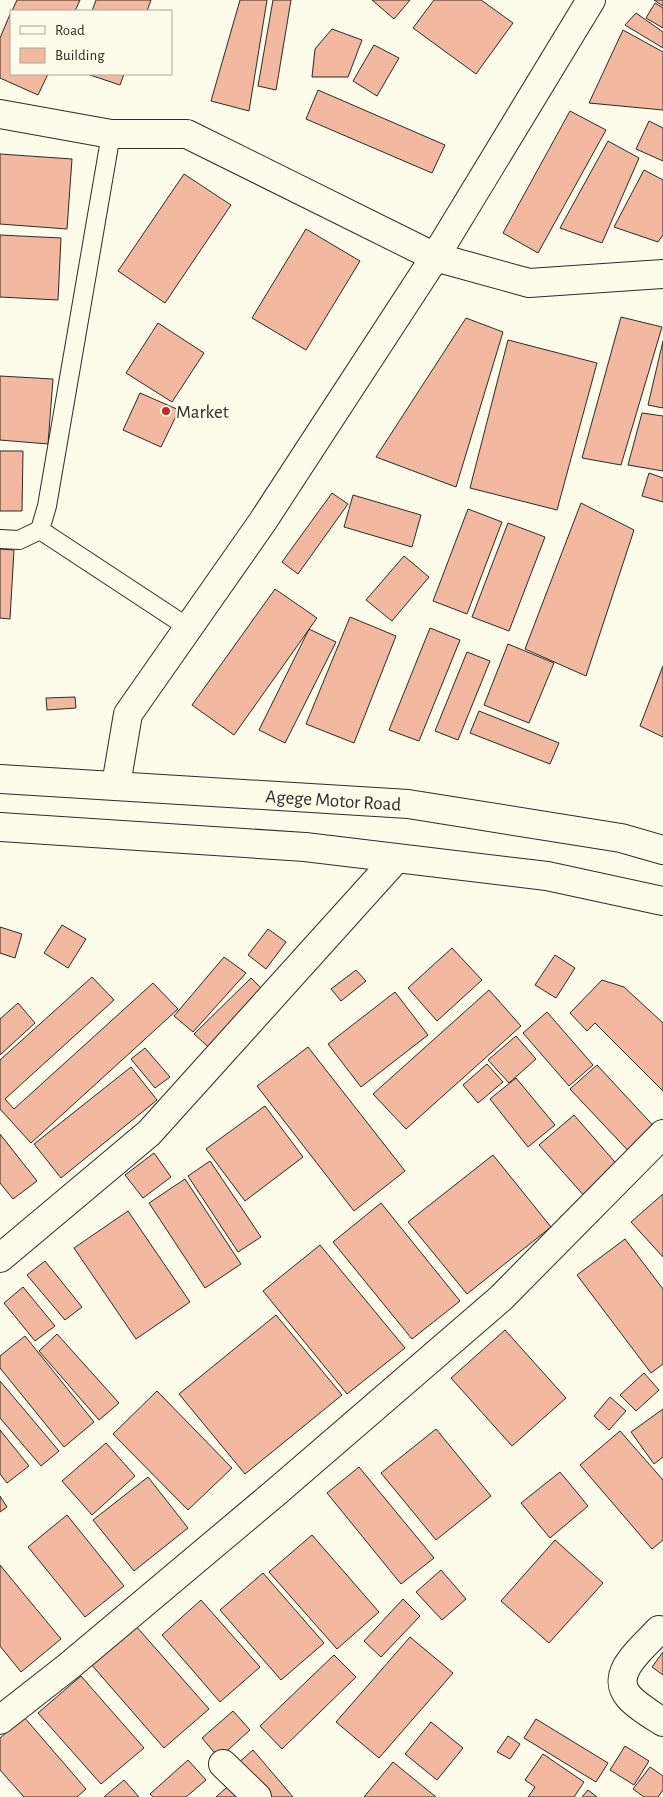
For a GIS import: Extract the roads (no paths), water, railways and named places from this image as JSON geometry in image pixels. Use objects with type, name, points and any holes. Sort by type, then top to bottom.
[{"type":"main road","points":[[116,785],[128,714],[263,521],[435,257],[591,0]]},
{"type":"main road","points":[[0,114],[111,134],[187,134],[435,257],[529,283],[663,274]]},
{"type":"main road","name":"Agege Motor Road","points":[[0,779],[408,804],[621,838],[663,850]]},
{"type":"main road","points":[[0,827],[305,847],[547,876],[663,901]]},
{"type":"main road","points":[[0,1258],[149,1133],[396,859]]},
{"type":"main road","points":[[0,1720],[69,1666],[275,1494],[501,1298],[663,1134]]},
{"type":"main road","points":[[659,1630],[625,1668],[622,1678],[623,1687],[628,1696],[663,1722]]},
{"type":"main road","points":[[223,1764],[257,1797]]},
{"type":"lane","points":[[0,538],[19,540],[40,530],[47,506],[111,134]]},
{"type":"lane","points":[[40,530],[189,628]]},
{"type":"place","name":"Market","points":[[166,411]]}]
